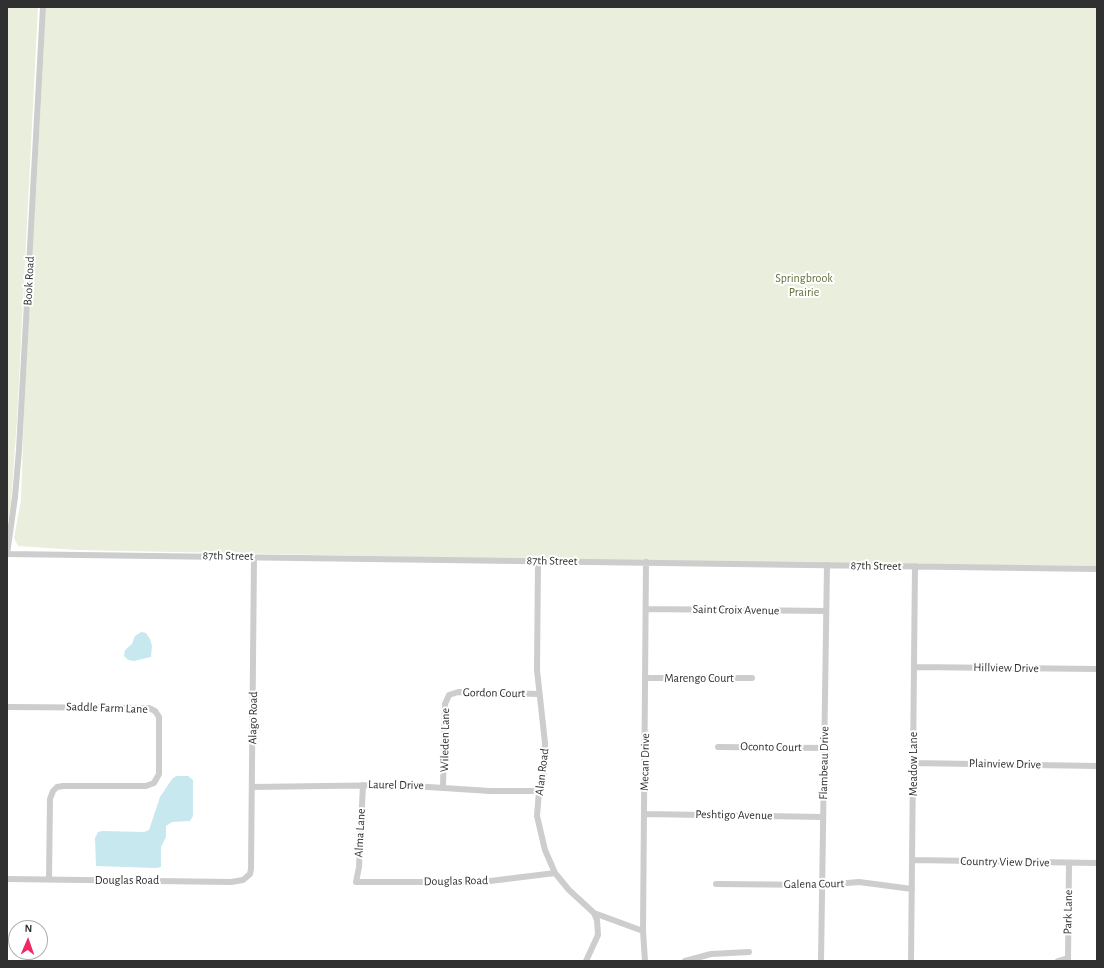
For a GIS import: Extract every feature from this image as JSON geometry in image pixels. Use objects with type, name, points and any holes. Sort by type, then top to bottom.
[{"type":"street","name":"Book Road","points":[[7,554],[15,497],[19,450],[43,7]]},
{"type":"street","name":"87th Street","points":[[7,554],[1097,569]]},
{"type":"street","name":"Alago Road","points":[[247,877],[251,869],[254,557]]},
{"type":"street","name":"Alan Road","points":[[538,561],[536,658],[545,743],[544,773],[539,791],[537,811],[540,834],[555,873],[572,893],[594,914]]},
{"type":"street","name":"Mecan Drive","points":[[645,961],[643,931],[647,609],[646,562]]},
{"type":"street","name":"Flambeau Drive","points":[[821,961],[827,565]]},
{"type":"street","name":"Meadow Lane","points":[[911,961],[915,566]]},
{"type":"street","name":"Saint Croix Avenue","points":[[647,609],[826,611]]},
{"type":"street","name":"Hillview Drive","points":[[914,667],[1097,669]]},
{"type":"street","name":"Marengo Court","points":[[646,678],[752,678]]},
{"type":"street","name":"Gordon Court","points":[[449,695],[458,692],[539,694]]},
{"type":"street","name":"Wileden Lane","points":[[444,787],[445,704],[449,695]]},
{"type":"street","name":"Saddle Farm Lane","points":[[7,707],[149,708],[155,711],[159,717],[159,774],[154,783],[146,786],[63,786],[57,787],[53,791],[50,799],[50,880]]},
{"type":"street","name":"Oconto Court","points":[[718,747],[824,748]]},
{"type":"street","name":"Plainview Drive","points":[[912,763],[1097,766]]},
{"type":"street","name":"Laurel Drive","points":[[252,787],[363,785],[444,787],[494,791],[539,791]]},
{"type":"street","name":"Alma Lane","points":[[356,882],[359,867],[363,785]]},
{"type":"street","name":"Peshtigo Avenue","points":[[645,814],[824,817]]},
{"type":"street","name":"Country View Drive","points":[[912,860],[1097,863]]},
{"type":"street","name":"Park Lane","points":[[1068,959],[1069,863]]},
{"type":"street","name":"Douglas Road","points":[[356,882],[482,882],[555,873]]},
{"type":"street","name":"Douglas Road","points":[[7,879],[232,882],[239,881],[247,877]]},
{"type":"street","name":"Galena Court","points":[[716,884],[823,885],[859,882],[912,889]]},
{"type":"street","points":[[594,914],[643,931]]},
{"type":"street","points":[[586,961],[598,935],[598,926],[594,914]]},
{"type":"street","points":[[685,961],[711,954],[749,952]]},
{"type":"street","points":[[1058,961],[1068,959]]},
{"type":"green space","points":[[7,7],[38,7],[17,420],[11,503],[7,528]]},
{"type":"green space","name":"Springbrook Prairie","points":[[46,7],[1097,7],[1097,566],[611,561],[77,550],[18,546],[14,538],[21,500],[24,411]]},
{"type":"water","points":[[141,632],[146,633],[150,639],[152,646],[151,657],[134,661],[128,660],[124,656],[125,650],[132,644],[135,636]]},
{"type":"water","points":[[176,776],[188,776],[193,780],[193,816],[190,821],[172,822],[166,826],[166,837],[161,847],[161,867],[96,866],[95,838],[98,832],[144,832],[149,830],[160,797],[172,779]]}]
